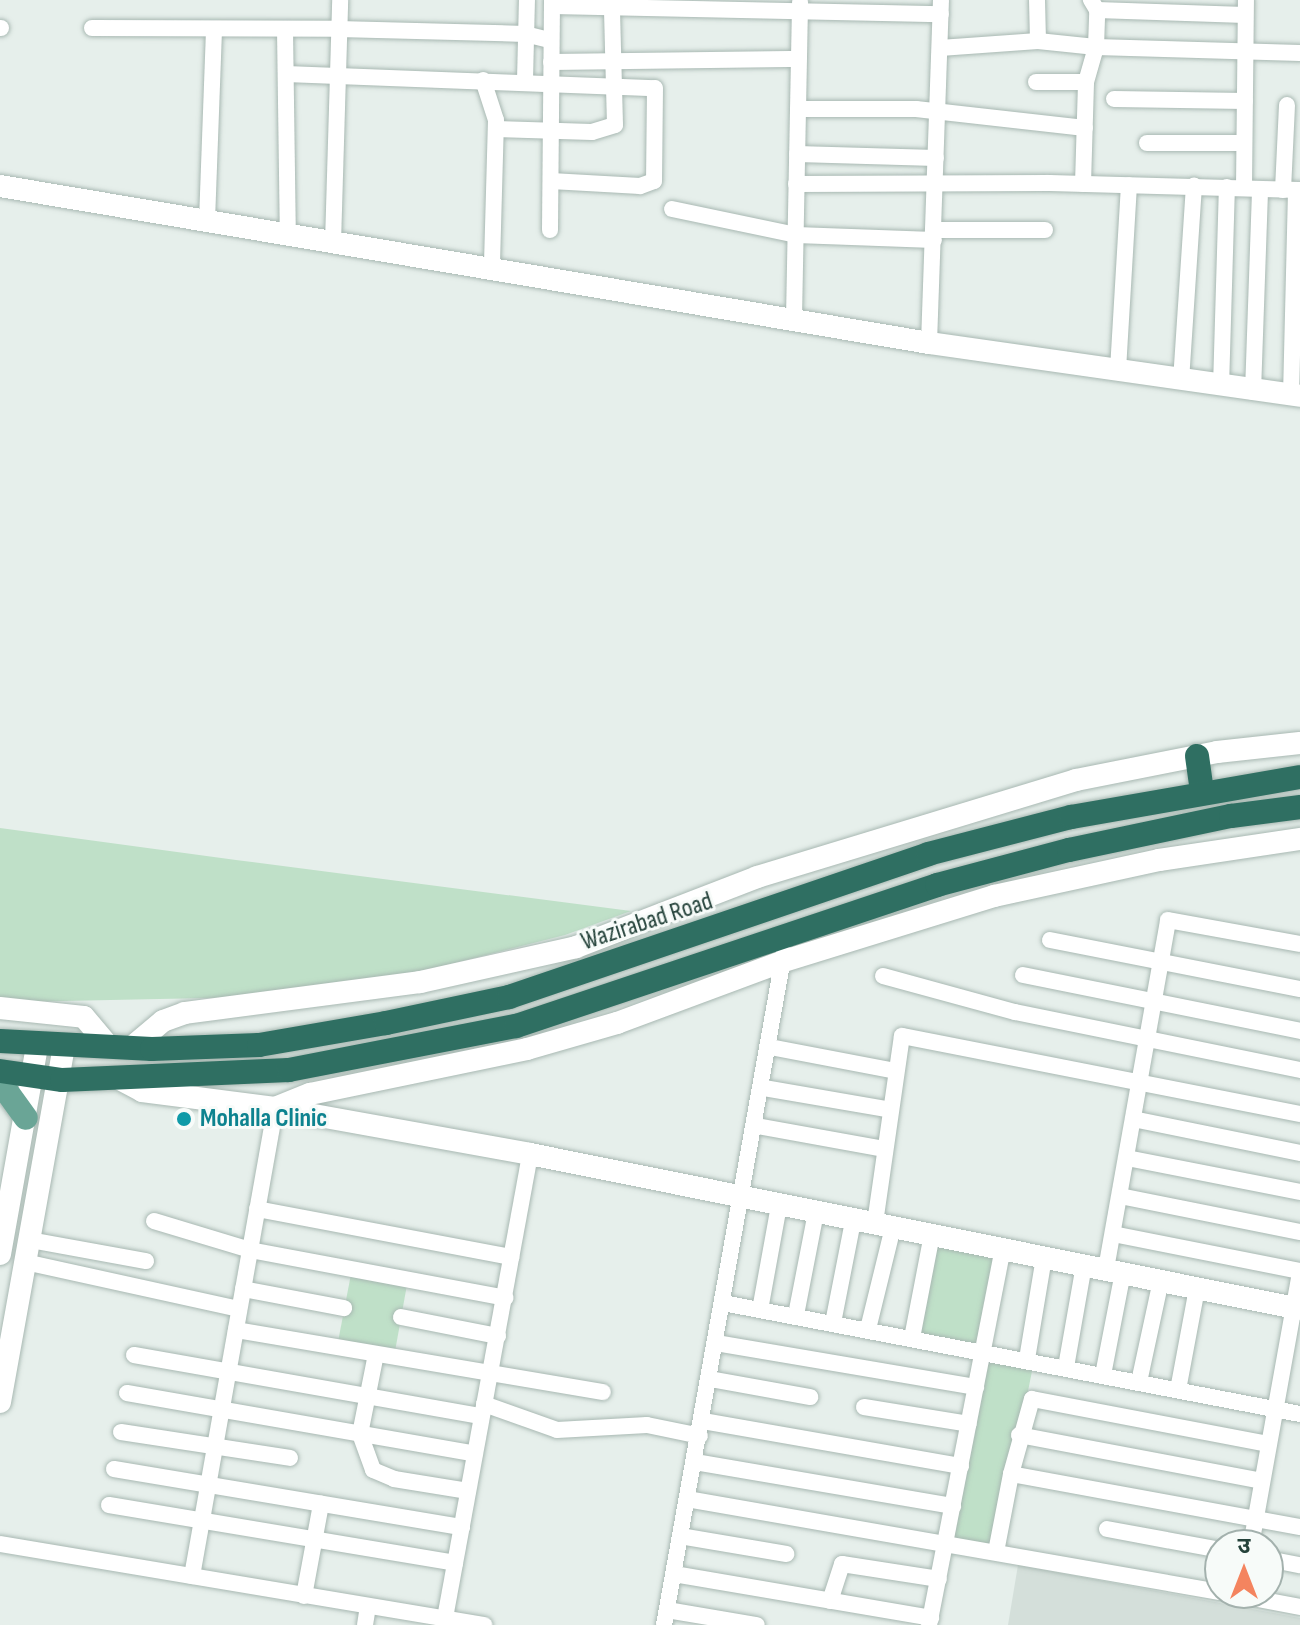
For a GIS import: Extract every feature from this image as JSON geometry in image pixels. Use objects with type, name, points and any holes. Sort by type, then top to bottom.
[{"type":"highway","points":[[1197,756],[1202,791]]},
{"type":"highway","name":"Wazirabad Road","points":[[0,1041],[37,1046],[120,1048],[259,1045],[509,997],[928,854],[1071,817],[1202,791],[1300,777]]},
{"type":"highway","points":[[0,1071],[62,1080],[289,1070],[516,1026],[937,885],[1069,850],[1231,816],[1300,807]]},
{"type":"main road","points":[[0,1082],[26,1118]]},
{"type":"street","points":[[333,243],[340,0]]},
{"type":"street","points":[[525,80],[527,0]]},
{"type":"street","points":[[1037,0],[1038,41]]},
{"type":"street","points":[[550,230],[552,81],[549,40],[552,3],[612,7],[800,4],[941,7],[929,343]]},
{"type":"street","points":[[794,318],[800,4]]},
{"type":"street","points":[[1083,184],[1086,82],[1096,47],[1094,5],[1246,7],[1243,188],[1253,392]]},
{"type":"street","points":[[496,129],[592,132],[615,125],[612,7]]},
{"type":"street","points":[[92,28],[338,29],[525,34],[549,40]]},
{"type":"street","points":[[207,221],[214,29]]},
{"type":"street","points":[[285,30],[288,235]]},
{"type":"street","points":[[940,48],[1038,41],[1096,47],[1300,53]]},
{"type":"street","points":[[551,62],[797,59]]},
{"type":"street","points":[[286,74],[649,85],[658,93],[654,181],[640,186],[551,181]]},
{"type":"street","points":[[483,80],[496,129],[492,267]]},
{"type":"street","points":[[1036,82],[1086,82]]},
{"type":"street","points":[[1114,99],[1245,101]]},
{"type":"street","points":[[0,186],[929,343],[1296,396],[1293,190],[1287,105]]},
{"type":"street","points":[[798,109],[938,112],[1085,128]]},
{"type":"street","points":[[1147,143],[1244,143]]},
{"type":"street","points":[[797,154],[936,158]]},
{"type":"street","points":[[796,184],[1194,185],[1293,190]]},
{"type":"street","points":[[1118,370],[1129,185]]},
{"type":"street","points":[[1181,381],[1194,185]]},
{"type":"street","points":[[1221,387],[1243,188]]},
{"type":"street","points":[[672,209],[796,235],[934,235],[1045,230]]},
{"type":"street","points":[[0,1008],[84,1017],[120,1048],[163,1021],[185,1013],[420,982],[576,947],[757,877],[920,824],[1076,780],[1197,756],[1300,743]]},
{"type":"street","points":[[275,1108],[310,1094],[527,1049],[617,1023],[784,961],[1055,880],[1300,839]]},
{"type":"street","points":[[1103,1375],[1115,1271],[1113,1234],[1168,920],[1300,944]]},
{"type":"street","points":[[757,1625],[665,1618],[764,1088],[786,935]]},
{"type":"street","points":[[1050,940],[1300,989]]},
{"type":"street","points":[[1023,975],[1300,1031]]},
{"type":"street","points":[[883,976],[1015,1012],[1300,1070]]},
{"type":"street","points":[[868,1329],[874,1223],[902,1036],[1300,1114]]},
{"type":"street","points":[[0,1254],[35,1076],[37,1046]]},
{"type":"street","points":[[0,1402],[62,1080],[64,1047]]},
{"type":"street","points":[[770,1047],[896,1071]]},
{"type":"street","points":[[116,1077],[142,1091],[275,1108],[530,1154],[1297,1308]]},
{"type":"street","points":[[764,1088],[891,1110]]},
{"type":"street","points":[[0,1108],[26,1118],[52,1123]]},
{"type":"street","points":[[192,1576],[275,1108]]},
{"type":"street","points":[[1133,1119],[1300,1153]]},
{"type":"street","points":[[757,1126],[885,1149]]},
{"type":"street","points":[[445,1618],[530,1154]]},
{"type":"street","points":[[1127,1158],[1300,1192]]},
{"type":"street","points":[[1120,1196],[1300,1232]]},
{"type":"street","points":[[760,1310],[779,1205]]},
{"type":"street","points":[[257,1209],[512,1257]]},
{"type":"street","points":[[796,1315],[816,1212]]},
{"type":"street","points":[[154,1221],[250,1250],[506,1298]]},
{"type":"street","points":[[833,1323],[874,1223]]},
{"type":"street","points":[[912,1338],[932,1234]]},
{"type":"street","points":[[1113,1234],[1300,1273],[1297,1308],[1253,1529]]},
{"type":"street","points":[[30,1240],[146,1261]]},
{"type":"street","points":[[674,1574],[930,1622],[1003,1249]]},
{"type":"street","points":[[1027,1359],[1044,1257]]},
{"type":"street","points":[[25,1262],[239,1309]]},
{"type":"street","points":[[1066,1367],[1084,1265]]},
{"type":"street","points":[[1139,1382],[1161,1280]]},
{"type":"street","points":[[1178,1390],[1197,1288]]},
{"type":"street","points":[[243,1289],[344,1308]]},
{"type":"street","points":[[723,1303],[1027,1359],[1300,1414]]},
{"type":"street","points":[[401,1317],[498,1336]]},
{"type":"street","points":[[236,1330],[603,1392]]},
{"type":"street","points":[[716,1343],[976,1387]]},
{"type":"street","points":[[376,1354],[360,1434],[367,1460],[382,1475],[468,1491]]},
{"type":"street","points":[[134,1355],[367,1398],[482,1410],[557,1430],[647,1425],[702,1428],[961,1466]]},
{"type":"street","points":[[710,1379],[810,1397]]},
{"type":"street","points":[[127,1393],[475,1454]]},
{"type":"street","points":[[996,1552],[1019,1435],[1032,1399],[1269,1444]]},
{"type":"street","points":[[864,1407],[969,1424]]},
{"type":"street","points":[[121,1432],[290,1458]]},
{"type":"street","points":[[1019,1435],[1262,1481]]},
{"type":"street","points":[[695,1462],[953,1506]]},
{"type":"street","points":[[114,1469],[462,1527]]},
{"type":"street","points":[[1011,1474],[1300,1527]]},
{"type":"street","points":[[687,1499],[1204,1589]]},
{"type":"street","points":[[304,1596],[321,1504]]},
{"type":"street","points":[[109,1505],[455,1563]]},
{"type":"street","points":[[1107,1529],[1204,1547]]},
{"type":"street","points":[[680,1536],[786,1554]]},
{"type":"street","points":[[0,1544],[484,1625]]},
{"type":"street","points":[[830,1601],[835,1571],[842,1564],[939,1579]]},
{"type":"street","points":[[365,1625],[368,1606]]},
{"type":"shaded area","points":[[1018,1565],[1204,1600],[1204,1609],[1252,1609],[1300,1618],[1300,1625],[1008,1625]]},
{"type":"green space","points":[[0,828],[631,911],[565,935],[403,976],[262,997],[14,1002],[0,1000]]},
{"type":"green space","points":[[932,1234],[1003,1249],[983,1351],[912,1338]]},
{"type":"green space","points":[[352,1269],[408,1279],[394,1357],[337,1347]]},
{"type":"green space","points":[[983,1351],[1034,1361],[996,1552],[946,1542]]},
{"type":"place","name":"Mohalla Clinic","points":[[184,1119]]}]
